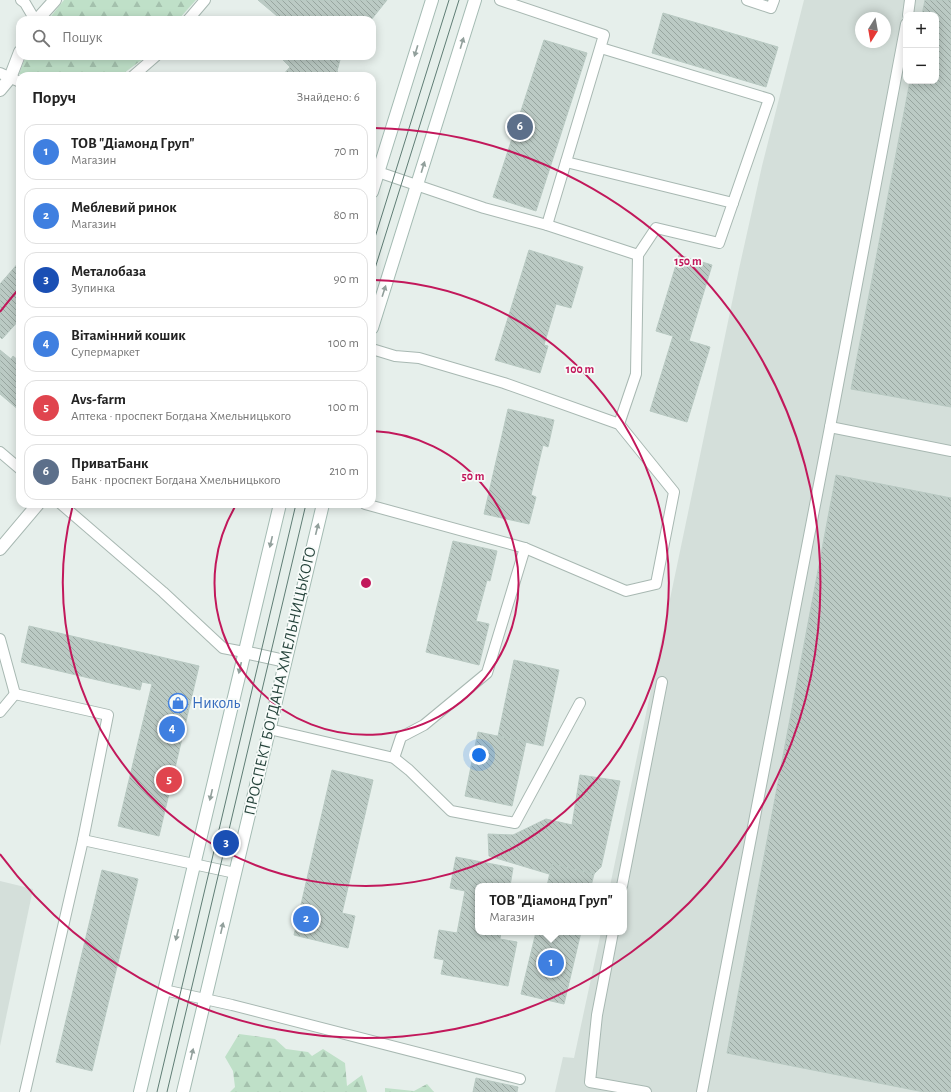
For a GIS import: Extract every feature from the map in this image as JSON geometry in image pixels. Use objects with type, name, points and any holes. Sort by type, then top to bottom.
[{"type":"main road","points":[[40,16],[55,0]]},
{"type":"main road","points":[[376,179],[432,0]]},
{"type":"main road","points":[[376,315],[475,0]]},
{"type":"main road","points":[[0,90],[10,78],[17,60]]},
{"type":"main road","points":[[0,549],[35,508]]},
{"type":"main road","points":[[140,1092],[279,508]]},
{"type":"main road","name":"ПРОСПЕКТ БОГДАНА ХМЕЛЬНИЦЬКОГО","points":[[183,1092],[322,508]]},
{"type":"main road","points":[[244,652],[285,661]]},
{"type":"lane","points":[[21,0],[33,16]]},
{"type":"lane","points":[[191,16],[205,0]]},
{"type":"lane","points":[[500,0],[604,35],[547,225]]},
{"type":"lane","points":[[747,0],[771,8],[774,0]]},
{"type":"lane","points":[[908,12],[910,0]]},
{"type":"lane","points":[[702,1092],[903,40]]},
{"type":"lane","points":[[600,48],[770,99],[719,243],[656,228],[638,255],[636,374],[619,424]]},
{"type":"lane","points":[[138,72],[151,60]]},
{"type":"lane","points":[[566,162],[733,203]]},
{"type":"lane","points":[[378,172],[418,184],[484,208],[547,225],[638,255]]},
{"type":"lane","points":[[376,350],[395,356],[419,358],[504,383],[619,424],[674,492],[656,584],[626,591],[525,548],[376,507]]},
{"type":"lane","points":[[830,427],[951,451]]},
{"type":"lane","points":[[0,452],[16,466]]},
{"type":"lane","points":[[66,508],[223,648],[244,652]]},
{"type":"lane","points":[[394,758],[401,737],[424,725],[487,673],[525,548]]},
{"type":"lane","points":[[0,639],[15,694]]},
{"type":"lane","points":[[623,883],[662,682]]},
{"type":"lane","points":[[0,712],[15,694]]},
{"type":"lane","points":[[15,694],[108,715],[84,840],[25,1092]]},
{"type":"lane","points":[[269,729],[394,758],[409,770],[451,811],[515,823],[580,703]]},
{"type":"lane","points":[[84,840],[235,873]]},
{"type":"lane","points":[[612,935],[596,1015],[590,1082],[643,1092]]},
{"type":"lane","points":[[164,990],[205,999],[520,1079]]},
{"type":"shaded area","points":[[804,0],[951,0],[951,1092],[555,1092],[563,1057],[574,1058],[600,935],[627,935],[627,883],[611,883],[739,269],[762,166]]},
{"type":"shaded area","points":[[0,881],[33,889],[0,1046]]},
{"type":"green space","points":[[64,0],[196,0],[182,16],[51,16]]},
{"type":"green space","points":[[24,60],[142,60],[125,72],[20,72]]},
{"type":"green space","points":[[239,1034],[275,1039],[286,1049],[308,1052],[312,1056],[323,1049],[345,1063],[347,1086],[362,1075],[367,1092],[230,1092],[235,1087],[233,1071],[225,1057]]},
{"type":"green space","points":[[427,1084],[434,1092],[385,1092],[385,1088],[414,1091]]},
{"type":"building","points":[[258,0],[387,0],[374,16],[277,16]]},
{"type":"building","points":[[925,0],[951,0],[951,407],[851,389],[909,84],[939,84],[939,12],[923,12]]},
{"type":"building","points":[[663,13],[778,47],[766,87],[652,53]]},
{"type":"building","points":[[544,40],[587,53],[536,211],[493,197]]},
{"type":"building","points":[[283,60],[340,60],[338,72],[286,72],[290,67]]},
{"type":"building","points":[[529,250],[583,267],[571,308],[556,304],[544,345],[548,346],[540,373],[495,360]]},
{"type":"building","points":[[679,255],[712,265],[689,341],[656,331]]},
{"type":"building","points":[[16,266],[16,323],[2,339],[0,337],[0,284]]},
{"type":"building","points":[[673,336],[710,347],[687,422],[650,411]]},
{"type":"building","points":[[0,350],[11,359],[13,356],[16,359],[16,408],[0,394]]},
{"type":"building","points":[[508,409],[554,420],[548,447],[543,445],[531,495],[536,497],[529,524],[484,514]]},
{"type":"building","points":[[836,475],[951,498],[951,1092],[924,1092],[727,1053]]},
{"type":"building","points":[[453,541],[497,551],[490,581],[487,580],[476,621],[489,624],[479,665],[426,652]]},
{"type":"building","points":[[29,626],[199,666],[159,836],[118,826],[152,684],[142,682],[140,690],[21,662]]},
{"type":"building","points":[[514,660],[559,670],[543,746],[498,736]]},
{"type":"building","points":[[478,732],[526,742],[512,806],[465,796]]},
{"type":"building","points":[[332,770],[373,780],[342,913],[355,916],[348,948],[294,935]]},
{"type":"building","points":[[580,775],[620,781],[601,867],[594,874],[552,864],[549,874],[489,856],[488,834],[513,835],[546,819],[572,825]]},
{"type":"building","points":[[456,857],[513,868],[510,883],[475,883],[475,935],[501,935],[500,939],[517,942],[508,986],[441,974],[444,960],[434,958],[439,930],[457,933],[465,891],[450,888]]},
{"type":"building","points":[[552,864],[594,874],[592,883],[548,883]]},
{"type":"building","points":[[102,870],[138,879],[92,1071],[56,1062]]},
{"type":"building","points":[[535,935],[580,935],[564,1004],[521,994]]},
{"type":"building","points":[[476,1078],[518,1087],[517,1092],[473,1092]]},
{"type":"tram line","points":[[376,234],[449,0]]},
{"type":"tram line","points":[[376,265],[459,0]]},
{"type":"tram line","points":[[157,1092],[295,508]]},
{"type":"tram line","points":[[167,1092],[305,508]]},
{"type":"place","name":"ПриватБанк","points":[[520,127]]},
{"type":"place","name":"Николь","points":[[178,703]]},
{"type":"place","name":"Вітамінний кошик","points":[[172,729]]},
{"type":"place","name":"Avs-farm","points":[[169,780]]},
{"type":"place","name":"Металобаза","points":[[226,843]]},
{"type":"place","name":"Меблевий ринок","points":[[306,919]]},
{"type":"place","name":"ТОВ \"Діамонд Груп\"","points":[[551,963]]}]
